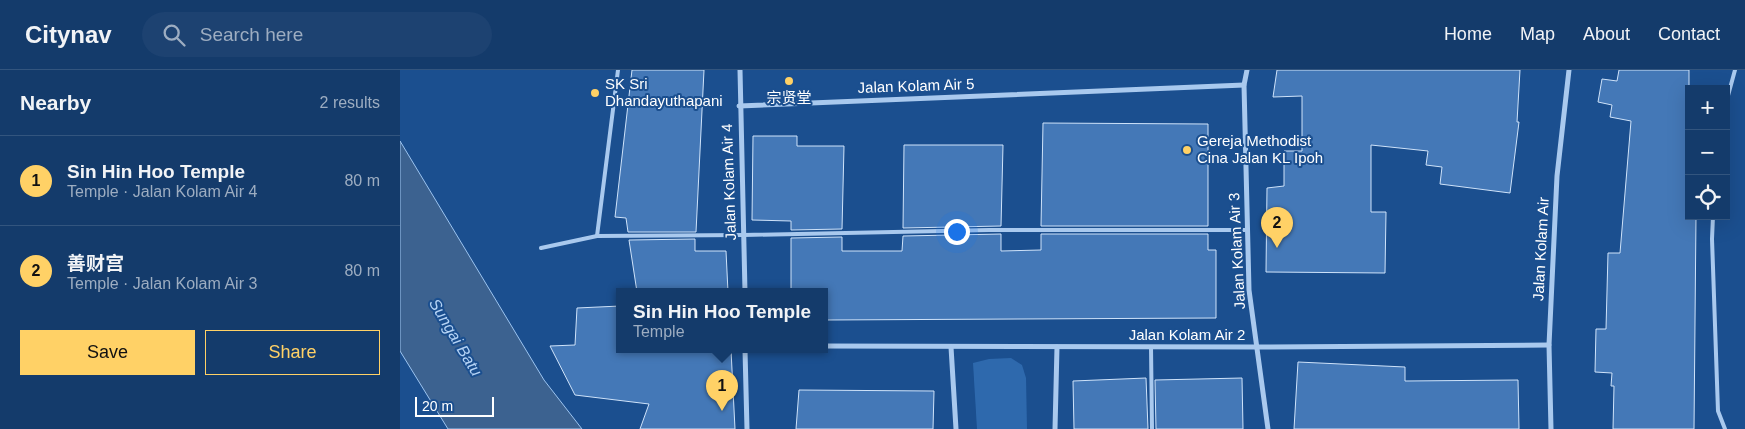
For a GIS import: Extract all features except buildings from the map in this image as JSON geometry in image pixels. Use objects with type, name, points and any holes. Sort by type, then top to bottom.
[{"type":"street","name":"Jalan Kolam Air 4","points":[[740,70],[739,106],[745,288]]},
{"type":"street","name":"Jalan Kolam Air 3","points":[[1247,70],[1244,85],[1246,230],[1249,290],[1268,429]]},
{"type":"street","name":"Jalan Kolam Air","points":[[1551,429],[1549,345],[1557,176],[1569,70]]},
{"type":"street","name":"Jalan Kolam Air 5","points":[[739,106],[1244,85]]},
{"type":"street","name":"Jalan Kolam Air 2","points":[[828,346],[1258,347],[1549,345]]},
{"type":"street","points":[[951,346],[956,429]]},
{"type":"street","points":[[1055,429],[1057,347]]},
{"type":"street","points":[[745,353],[746,429]]},
{"type":"lane","points":[[597,236],[618,70]]},
{"type":"lane","points":[[1730,88],[1735,70]]},
{"type":"lane","points":[[1713,220],[1718,411],[1725,429]]},
{"type":"lane","points":[[541,248],[597,236],[999,230],[1246,230]]},
{"type":"lane","points":[[1151,347],[1152,429]]},
{"type":"shaded area","points":[[1011,358],[1022,365],[1026,378],[1027,429],[977,429],[973,363],[989,359]]},
{"type":"water","name":"Sungai Batu","points":[[400,141],[544,380],[582,429],[448,429],[400,351]]},
{"type":"place","name":"宗贤堂","points":[[789,81]]},
{"type":"place","name":"SK Sri Dhandayuthapani","points":[[595,93]]},
{"type":"place","name":"Gereja Methodist Cina Jalan KL Ipoh","points":[[1187,150]]},
{"type":"place","name":"善财宫","points":[[1277,248]]},
{"type":"place","name":"Sin Hin Hoo Temple","points":[[722,411]]}]
